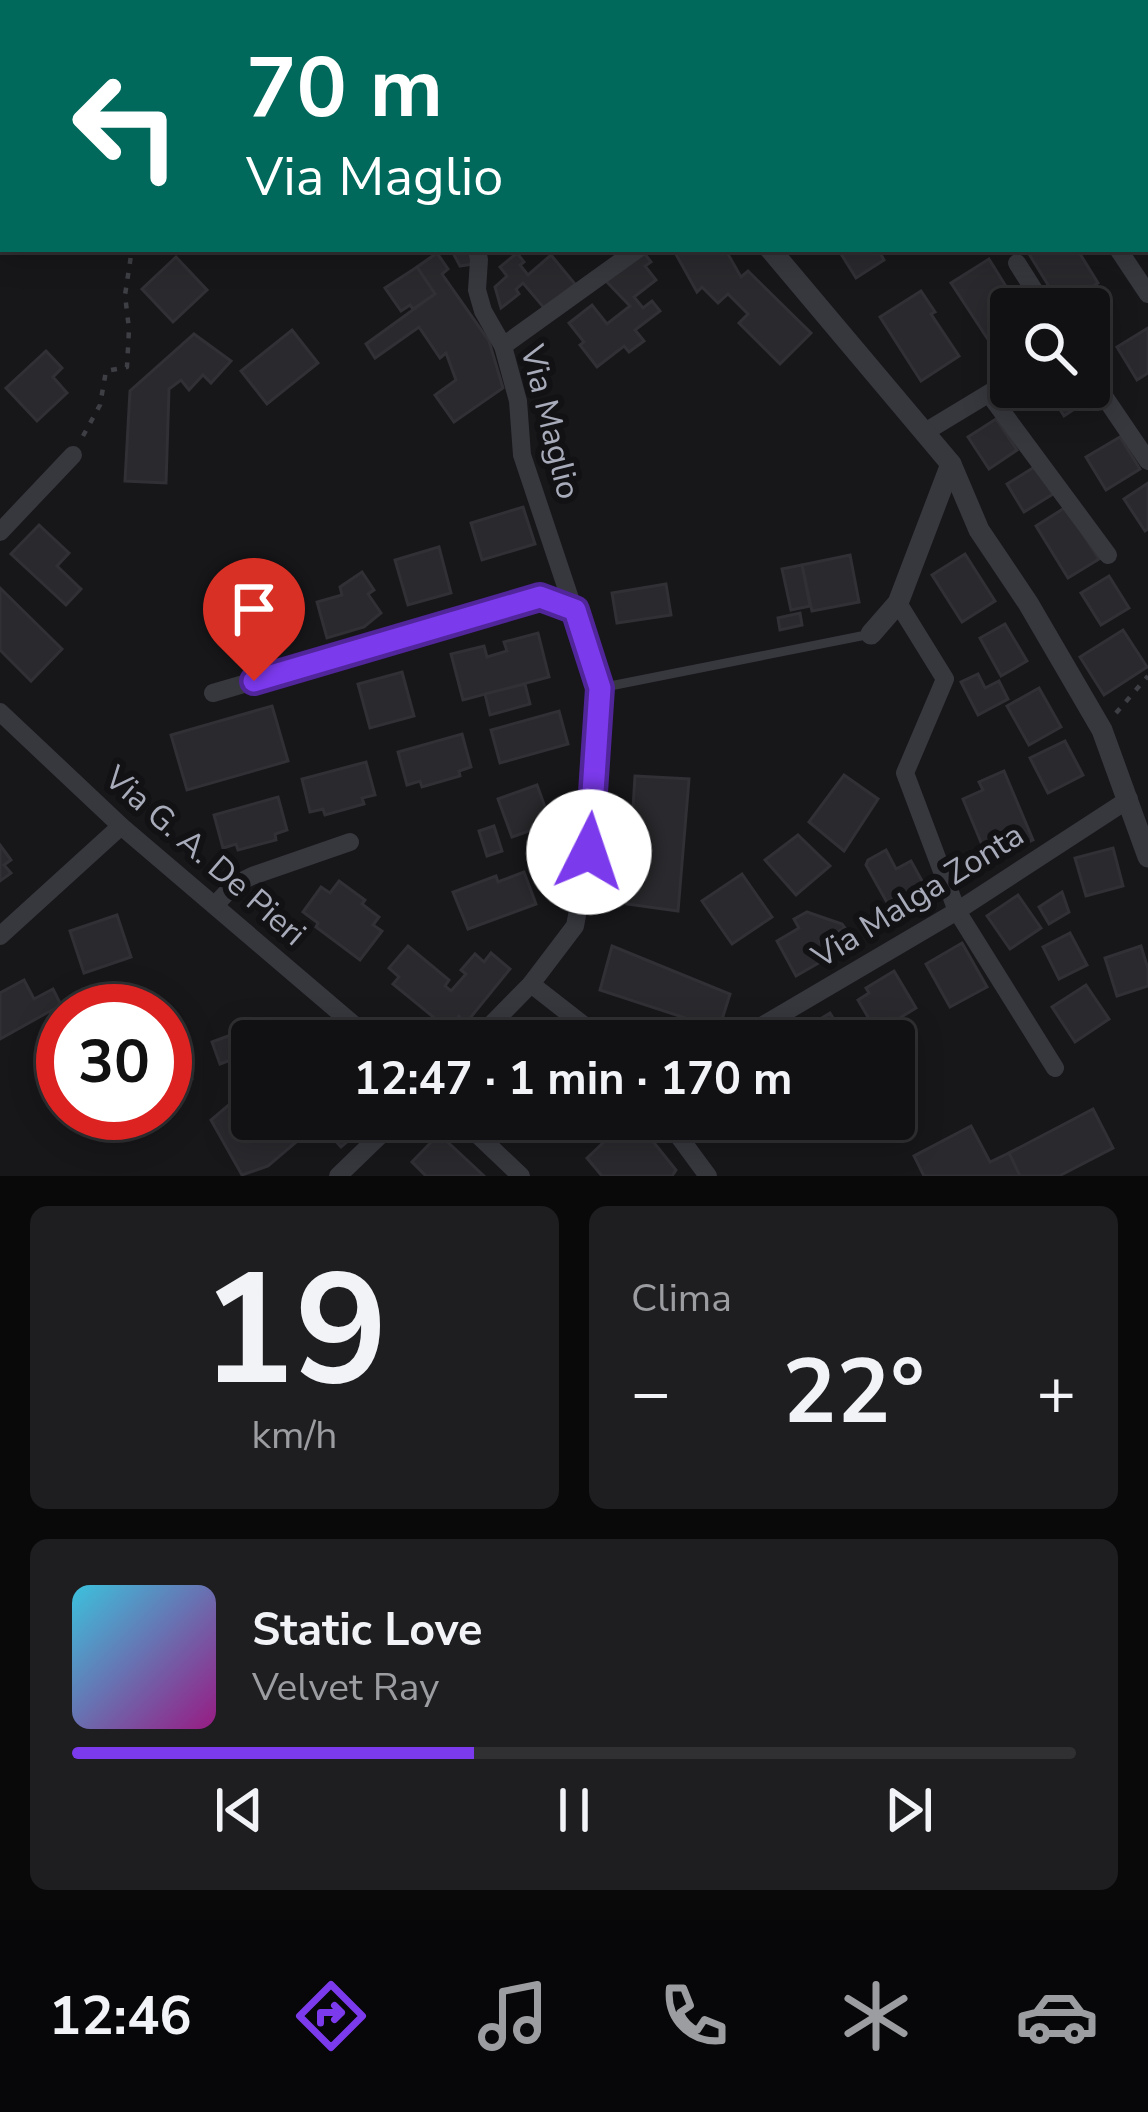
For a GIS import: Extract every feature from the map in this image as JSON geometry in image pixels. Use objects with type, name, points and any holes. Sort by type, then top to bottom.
[{"type":"street","name":"Via Maglio","points":[[478,252],[477,290],[503,346],[518,400],[522,455],[600,688],[589,852],[575,926],[531,984],[496,1020]]},
{"type":"street","points":[[503,346],[634,252]]},
{"type":"street","points":[[773,252],[951,464],[979,530],[1102,730],[1148,857]]},
{"type":"street","points":[[1120,252],[1148,294]]},
{"type":"street","points":[[1016,263],[1032,288]]},
{"type":"street","points":[[925,432],[989,394],[1108,555]]},
{"type":"street","points":[[1110,405],[1148,461]]},
{"type":"street","points":[[0,532],[73,455]]},
{"type":"street","points":[[871,634],[898,603],[951,464]]},
{"type":"street","points":[[213,693],[540,597],[575,610]]},
{"type":"street","points":[[898,603],[945,679],[904,773],[957,911],[1055,1068]]},
{"type":"street","name":"Via G. A. De Pieri","points":[[0,712],[121,826],[349,1020]]},
{"type":"street","name":"Via Malga Zonta","points":[[772,1020],[957,911],[1129,799]]},
{"type":"street","points":[[0,936],[121,826]]},
{"type":"street","points":[[215,905],[234,885],[252,876],[350,842]]},
{"type":"street","points":[[531,984],[577,1020]]},
{"type":"street","points":[[338,1176],[376,1140]]},
{"type":"street","points":[[483,1140],[521,1176]]},
{"type":"street","points":[[681,1140],[708,1176]]},
{"type":"lane","points":[[600,688],[871,634]]},
{"type":"path","points":[[73,455],[100,405],[106,371],[127,367],[124,295],[131,252]]},
{"type":"path","points":[[1102,730],[1148,676]]},
{"type":"building","points":[[453,252],[471,252],[473,264],[460,266]]},
{"type":"building","points":[[643,252],[651,262],[645,266],[656,280],[634,297],[643,308],[652,301],[660,311],[635,330],[644,341],[629,352],[624,346],[597,367],[569,323],[592,305],[607,324],[630,306],[603,278]]},
{"type":"building","points":[[675,252],[727,252],[741,277],[748,271],[811,333],[780,364],[739,323],[748,314],[728,294],[718,303],[702,287],[697,292]]},
{"type":"building","points":[[840,252],[880,252],[884,260],[856,278]]},
{"type":"building","points":[[1028,252],[1079,252],[1098,283],[1090,288],[1050,288]]},
{"type":"building","points":[[437,253],[448,269],[442,274],[489,341],[503,388],[454,422],[435,395],[456,380],[446,353],[440,358],[419,327],[375,358],[366,344],[435,294],[417,267]]},
{"type":"building","points":[[517,253],[528,275],[551,255],[575,284],[545,309],[523,283],[516,289],[519,294],[501,308],[495,287],[507,276],[500,267]]},
{"type":"building","points":[[176,257],[207,290],[173,322],[142,289]]},
{"type":"building","points":[[989,259],[1007,288],[990,288],[990,340],[989,341],[951,283]]},
{"type":"building","points":[[417,267],[435,294],[401,311],[385,288]]},
{"type":"building","points":[[921,291],[959,356],[921,381],[880,317]]},
{"type":"building","points":[[1148,328],[1148,373],[1137,380],[1117,347]]},
{"type":"building","points":[[292,330],[318,363],[267,404],[241,371]]},
{"type":"building","points":[[194,334],[231,361],[211,383],[203,375],[189,390],[181,380],[169,389],[166,483],[125,481],[130,391]]},
{"type":"building","points":[[46,351],[62,368],[53,377],[67,393],[37,421],[6,388]]},
{"type":"building","points":[[996,419],[1017,450],[989,469],[968,437]]},
{"type":"building","points":[[1120,437],[1140,469],[1106,490],[1086,457]]},
{"type":"building","points":[[1036,466],[1053,494],[1024,512],[1007,484]]},
{"type":"building","points":[[1148,483],[1148,529],[1145,531],[1124,499]]},
{"type":"building","points":[[523,507],[535,544],[482,560],[471,523]]},
{"type":"building","points":[[1066,507],[1099,559],[1068,578],[1036,526]]},
{"type":"building","points":[[39,525],[69,553],[57,566],[81,589],[66,605],[11,554]]},
{"type":"building","points":[[439,547],[451,593],[408,605],[395,560]]},
{"type":"building","points":[[965,554],[995,601],[962,622],[932,575]]},
{"type":"building","points":[[850,555],[859,602],[812,611],[802,565]]},
{"type":"building","points":[[802,565],[810,606],[791,610],[782,569]]},
{"type":"building","points":[[362,572],[374,590],[368,594],[381,613],[364,627],[327,638],[317,602],[342,595],[340,587]]},
{"type":"building","points":[[1109,576],[1129,608],[1101,625],[1081,593]]},
{"type":"building","points":[[666,584],[671,615],[617,623],[612,593]]},
{"type":"building","points":[[0,588],[62,649],[31,681],[0,650]]},
{"type":"building","points":[[800,613],[802,625],[780,630],[778,618]]},
{"type":"building","points":[[1005,624],[1027,661],[1001,676],[980,638]]},
{"type":"building","points":[[1123,630],[1147,667],[1104,695],[1080,657]]},
{"type":"building","points":[[538,633],[549,677],[463,700],[451,654],[484,646],[487,657],[507,651],[504,642]]},
{"type":"building","points":[[402,672],[414,716],[370,728],[358,684]]},
{"type":"building","points":[[978,674],[985,688],[999,681],[1008,699],[978,715],[961,682]]},
{"type":"building","points":[[525,684],[530,704],[490,715],[485,694]]},
{"type":"building","points":[[1039,688],[1061,727],[1029,745],[1007,706]]},
{"type":"building","points":[[272,706],[288,761],[187,790],[171,735]]},
{"type":"building","points":[[559,711],[568,744],[500,763],[491,730]]},
{"type":"building","points":[[462,734],[471,767],[459,771],[460,776],[422,787],[420,781],[407,785],[398,752]]},
{"type":"building","points":[[1065,741],[1083,775],[1048,793],[1030,758]]},
{"type":"building","points":[[366,762],[375,795],[362,798],[364,804],[325,815],[323,809],[310,812],[302,779]]},
{"type":"building","points":[[1004,771],[1033,840],[988,859],[963,799],[983,790],[979,782]]},
{"type":"building","points":[[844,775],[878,799],[844,851],[809,822]]},
{"type":"building","points":[[635,776],[689,779],[678,911],[627,904]]},
{"type":"building","points":[[537,785],[551,823],[512,837],[498,799]]},
{"type":"building","points":[[278,797],[287,830],[275,834],[276,840],[238,850],[236,844],[223,848],[214,815]]},
{"type":"building","points":[[494,826],[502,851],[487,856],[479,831]]},
{"type":"building","points":[[798,835],[830,866],[796,895],[765,860]]},
{"type":"building","points":[[0,845],[11,860],[4,865],[11,873],[0,881]]},
{"type":"building","points":[[1113,848],[1123,886],[1086,896],[1075,858]]},
{"type":"building","points":[[886,850],[896,869],[911,861],[932,899],[894,915],[866,865]]},
{"type":"building","points":[[524,872],[536,904],[468,929],[453,892],[496,876],[498,882]]},
{"type":"building","points":[[742,874],[772,917],[732,944],[702,901]]},
{"type":"building","points":[[339,881],[379,917],[373,925],[382,931],[360,960],[303,912],[321,887],[330,893]]},
{"type":"building","points":[[1062,892],[1069,912],[1049,924],[1039,907]]},
{"type":"building","points":[[1018,895],[1041,928],[1010,949],[987,916]]},
{"type":"building","points":[[807,912],[845,928],[820,941],[829,957],[796,976],[777,941],[799,928],[794,919]]},
{"type":"building","points":[[117,915],[131,957],[84,973],[70,931]]},
{"type":"building","points":[[1070,933],[1087,965],[1059,979],[1043,947]]},
{"type":"building","points":[[962,943],[987,987],[950,1007],[926,964]]},
{"type":"building","points":[[408,946],[449,980],[445,986],[451,991],[475,954],[484,962],[491,953],[510,969],[468,1020],[459,1016],[437,1020],[393,984],[399,977],[389,968]]},
{"type":"building","points":[[612,946],[730,994],[722,1020],[692,1020],[600,990]]},
{"type":"building","points":[[1141,946],[1148,986],[1117,996],[1105,958]]},
{"type":"building","points":[[894,971],[916,1008],[896,1020],[870,1020],[858,1000],[869,993],[866,988]]},
{"type":"building","points":[[24,980],[36,998],[36,1019],[0,1039],[0,993]]},
{"type":"building","points":[[1086,985],[1109,1019],[1075,1042],[1052,1007]]},
{"type":"building","points":[[231,1035],[231,1060],[220,1064],[212,1042]]},
{"type":"building","points":[[231,1103],[231,1140],[298,1140],[268,1166],[242,1175],[211,1120]]},
{"type":"building","points":[[1093,1109],[1113,1148],[1059,1176],[1020,1176],[1009,1153]]},
{"type":"building","points":[[971,1126],[990,1162],[1009,1153],[1020,1176],[924,1176],[914,1156]]},
{"type":"building","points":[[433,1140],[445,1140],[484,1176],[426,1176],[412,1162]]},
{"type":"building","points":[[606,1140],[652,1140],[676,1170],[672,1176],[602,1176],[587,1158]]},
{"type":"route","points":[[254,681],[540,597],[575,610],[600,688],[589,852]]}]
